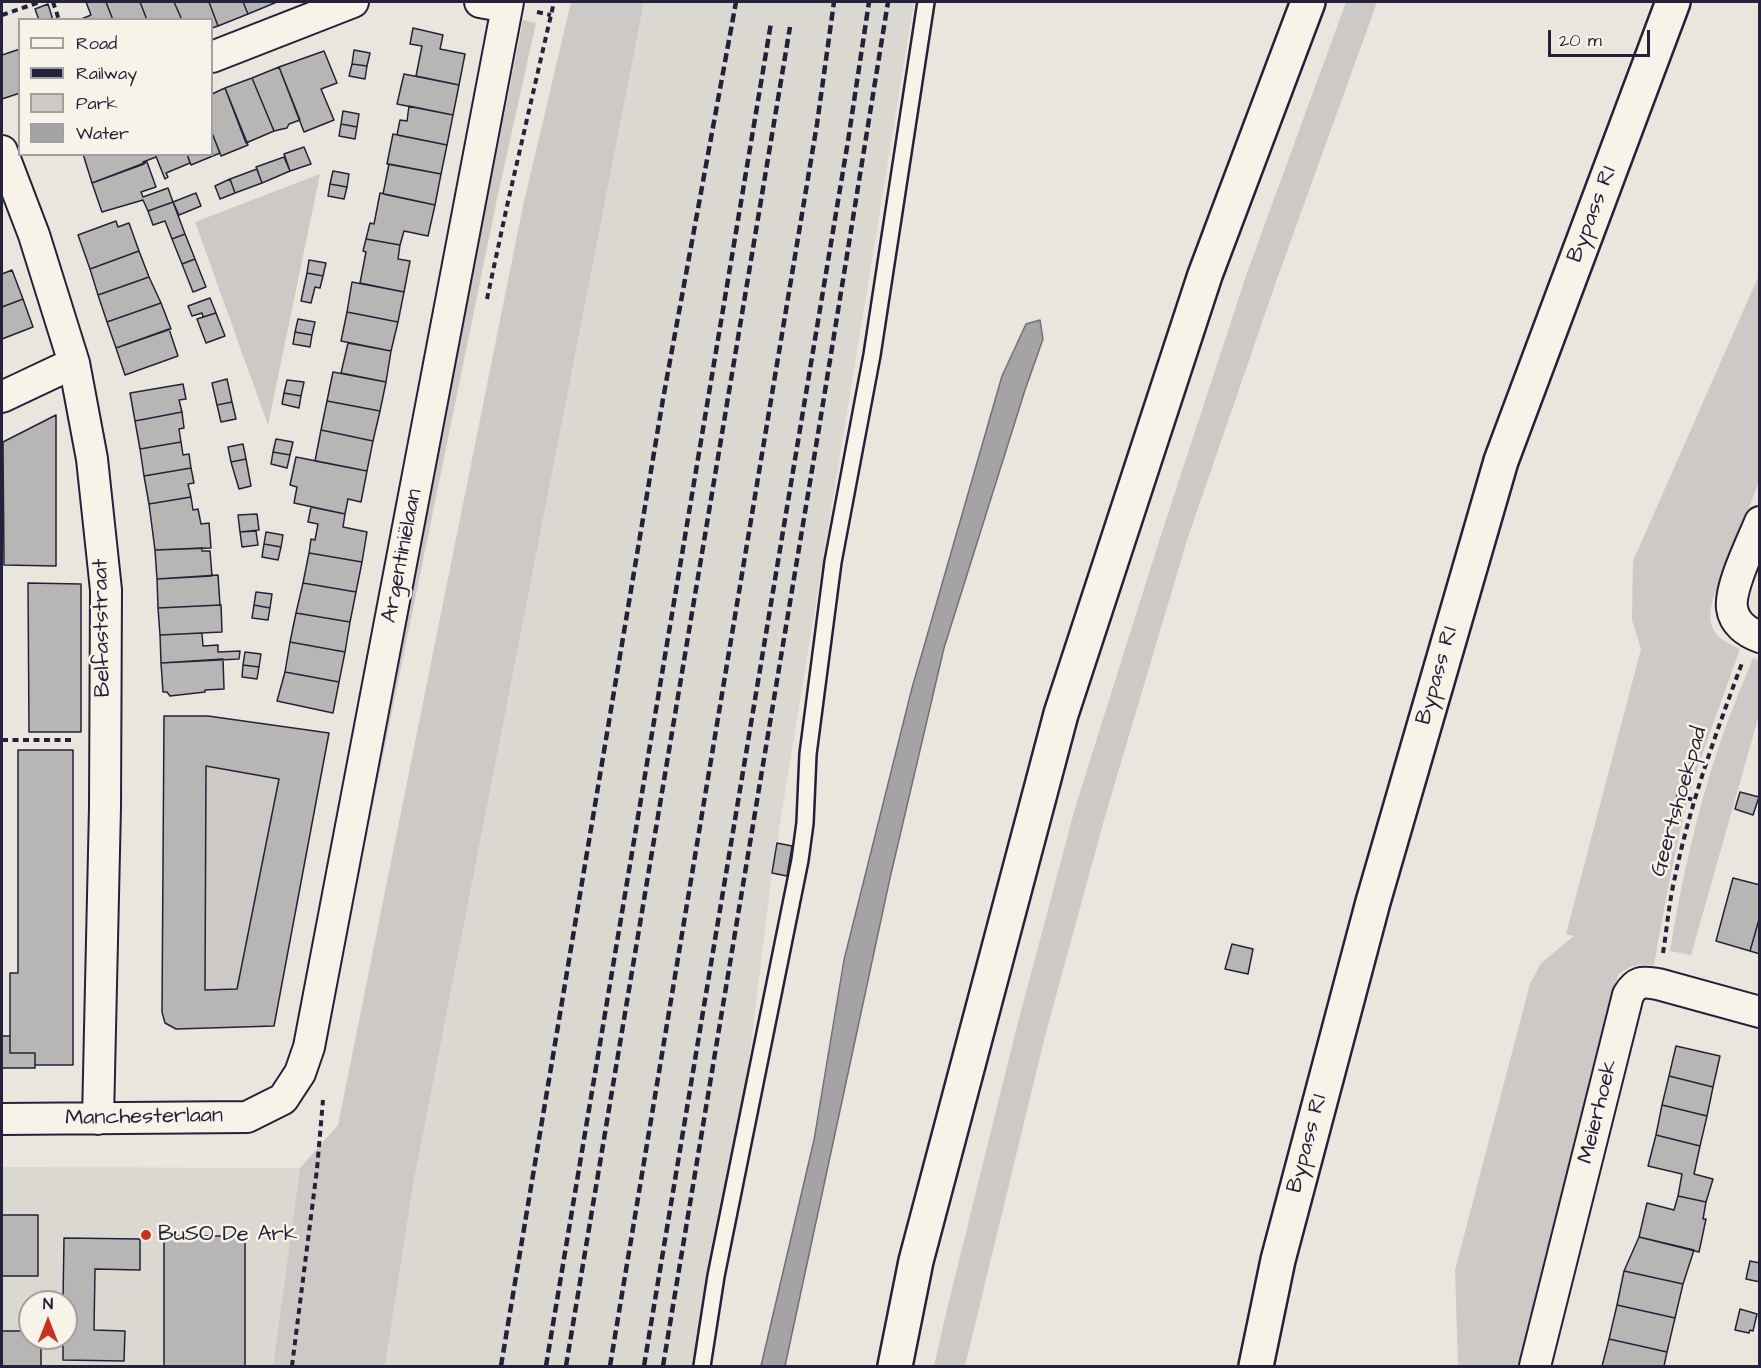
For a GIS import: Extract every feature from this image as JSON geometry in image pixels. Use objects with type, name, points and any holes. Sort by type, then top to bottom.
[{"type":"highway","points":[[895,1366],[916,1261],[1061,714],[1205,276],[1308,2]]},
{"type":"highway","name":"Bypass R1","points":[[1256,1366],[1278,1260],[1373,902],[1501,461],[1673,2]]},
{"type":"street","points":[[213,57],[353,2]]},
{"type":"street","name":"Argentiniëlaan","points":[[283,1100],[300,1073],[309,1047],[498,3]]},
{"type":"street","points":[[2,141],[18,135]]},
{"type":"street","name":"Belfaststraat","points":[[2,151],[34,235],[74,363],[92,459],[106,590],[98,1119]]},
{"type":"street","points":[[2,397],[74,363]]},
{"type":"street","points":[[1756,636],[1737,624],[1732,608],[1734,588],[1760,522]]},
{"type":"street","name":"Meierhoek","points":[[1535,1366],[1628,995],[1634,986],[1644,982],[1760,1012]]},
{"type":"street","name":"Manchesterlaan","points":[[2,1119],[247,1117],[283,1100]]},
{"type":"lane","points":[[702,1366],[716,1276],[800,860],[805,824],[808,754],[833,562],[872,355],[926,2]]},
{"type":"path","points":[[2,15],[40,2]]},
{"type":"path","points":[[53,2],[58,18]]},
{"type":"path","name":"Geertshoekpad","points":[[1658,984],[1674,877],[1705,763],[1756,636]]},
{"type":"path","points":[[2,740],[105,740]]},
{"type":"path","points":[[1676,796],[1695,800]]},
{"type":"path","points":[[292,1366],[317,1169],[321,1113]]},
{"type":"shaded area","points":[[644,2],[914,2],[772,873],[711,1366],[385,1366],[416,1169]]},
{"type":"shaded area","name":"BuSO De Ark","points":[[2,1167],[300,1168],[273,1366],[2,1366]]},
{"type":"green space","points":[[571,2],[644,2],[414,1180],[385,1366],[273,1366],[300,1168],[338,1125],[523,206]]},
{"type":"green space","points":[[1346,2],[1377,2],[1276,282],[1187,540],[1106,813],[1045,1036],[965,1366],[934,1366],[1016,1030],[1075,808],[1247,273]]},
{"type":"green space","points":[[523,20],[536,23],[497,199],[327,1029],[323,1029]]},
{"type":"green space","points":[[320,174],[268,425],[195,222]]},
{"type":"green space","points":[[1759,275],[1759,482],[1713,598],[1710,617],[1718,636],[1740,649],[1689,796],[1674,859],[1654,965],[1634,966],[1618,975],[1520,1366],[1458,1366],[1455,1270],[1530,984],[1541,963],[1574,936],[1566,934],[1641,649],[1632,620],[1633,561]]},
{"type":"green space","points":[[1753,658],[1759,660],[1759,715],[1691,955],[1670,951],[1684,875],[1710,774]]},
{"type":"green space","points":[[206,766],[279,779],[237,989],[205,990]]},
{"type":"water","points":[[1040,320],[1043,339],[944,648],[890,878],[785,1366],[761,1366],[814,1140],[844,960],[912,688],[1002,376],[1026,324]]},
{"type":"building","points":[[86,2],[106,2],[112,18],[84,18],[91,15]]},
{"type":"building","points":[[106,2],[140,2],[146,18],[112,18]]},
{"type":"building","points":[[140,2],[174,2],[181,18],[146,18]]},
{"type":"building","points":[[174,2],[209,2],[218,26],[213,28],[213,18],[181,18]]},
{"type":"building","points":[[209,2],[243,2],[248,14],[218,26]]},
{"type":"building","points":[[243,2],[277,2],[248,14]]},
{"type":"building","points":[[48,4],[52,18],[38,18],[35,9]]},
{"type":"building","points":[[413,28],[443,35],[440,49],[465,54],[459,85],[416,76],[422,46],[410,44]]},
{"type":"building","points":[[18,50],[18,94],[2,99],[2,55]]},
{"type":"building","points":[[354,50],[370,53],[367,66],[352,64]]},
{"type":"building","points":[[324,51],[337,83],[321,89],[334,120],[304,132],[279,67]]},
{"type":"building","points":[[352,64],[367,66],[365,79],[349,76]]},
{"type":"building","points":[[279,67],[300,120],[289,124],[287,128],[274,131],[252,78]]},
{"type":"building","points":[[404,74],[459,85],[453,115],[397,104]]},
{"type":"building","points":[[252,78],[274,131],[246,143],[225,88]]},
{"type":"building","points":[[225,88],[248,145],[221,156],[213,136],[213,94]]},
{"type":"building","points":[[409,106],[453,115],[447,145],[397,135],[400,120],[407,121]]},
{"type":"building","points":[[343,111],[359,114],[357,127],[341,124]]},
{"type":"building","points":[[341,124],[357,127],[355,139],[339,136]]},
{"type":"building","points":[[393,134],[447,145],[441,174],[387,164]]},
{"type":"building","points":[[213,136],[220,153],[213,156]]},
{"type":"building","points":[[304,147],[311,164],[290,171],[284,154]]},
{"type":"building","points":[[84,156],[156,156],[143,162],[144,164],[92,183]]},
{"type":"building","points":[[156,156],[188,156],[190,163],[166,173],[168,177],[165,179]]},
{"type":"building","points":[[188,156],[213,156],[191,165]]},
{"type":"building","points":[[284,157],[290,171],[262,183],[256,167]]},
{"type":"building","points":[[147,162],[156,187],[141,192],[143,197],[168,188],[173,202],[148,211],[143,200],[102,212],[92,183]]},
{"type":"building","points":[[389,164],[441,174],[435,205],[383,194]]},
{"type":"building","points":[[257,169],[262,183],[235,193],[230,179]]},
{"type":"building","points":[[333,171],[349,174],[347,187],[330,184]]},
{"type":"building","points":[[230,179],[235,193],[220,199],[215,186]]},
{"type":"building","points":[[330,184],[347,187],[344,199],[328,196]]},
{"type":"building","points":[[196,193],[201,206],[179,215],[173,202]]},
{"type":"building","points":[[380,193],[435,205],[428,236],[404,231],[400,245],[366,239],[370,223],[374,224]]},
{"type":"building","points":[[173,202],[185,234],[172,239],[165,221],[153,225],[148,211]]},
{"type":"building","points":[[116,221],[118,227],[129,223],[139,251],[90,269],[78,235]]},
{"type":"building","points":[[185,234],[195,259],[182,264],[172,239]]},
{"type":"building","points":[[366,239],[400,245],[398,259],[410,261],[404,292],[360,283]]},
{"type":"building","points":[[139,251],[149,277],[98,295],[90,269]]},
{"type":"building","points":[[195,259],[206,287],[193,292],[182,264]]},
{"type":"building","points":[[309,260],[326,263],[323,276],[307,273]]},
{"type":"building","points":[[12,270],[23,299],[2,307],[2,274]]},
{"type":"building","points":[[307,273],[323,276],[320,288],[315,287],[311,303],[301,301]]},
{"type":"building","points":[[149,277],[161,303],[107,322],[98,295]]},
{"type":"building","points":[[352,282],[404,292],[398,322],[347,312]]},
{"type":"building","points":[[210,298],[216,313],[203,317],[202,313],[192,316],[188,306]]},
{"type":"building","points":[[23,299],[33,327],[2,339],[2,307]]},
{"type":"building","points":[[161,303],[171,329],[116,348],[107,322]]},
{"type":"building","points":[[347,312],[398,322],[391,351],[341,341]]},
{"type":"building","points":[[216,313],[225,336],[206,343],[197,319]]},
{"type":"building","points":[[298,319],[315,322],[312,335],[295,332]]},
{"type":"building","points":[[169,329],[178,356],[125,375],[116,348]]},
{"type":"building","points":[[295,332],[312,335],[310,347],[293,344]]},
{"type":"building","points":[[348,343],[391,351],[386,382],[341,373]]},
{"type":"building","points":[[333,372],[386,382],[380,411],[327,401]]},
{"type":"building","points":[[227,379],[232,402],[217,405],[212,383]]},
{"type":"building","points":[[287,380],[304,382],[301,396],[284,393]]},
{"type":"building","points":[[183,384],[186,399],[179,400],[182,412],[135,421],[130,393]]},
{"type":"building","points":[[284,393],[301,396],[299,408],[282,404]]},
{"type":"building","points":[[327,401],[380,411],[373,441],[321,430]]},
{"type":"building","points":[[232,402],[236,419],[221,422],[217,405]]},
{"type":"building","points":[[182,412],[184,428],[179,429],[181,442],[140,449],[135,421]]},
{"type":"building","points":[[56,415],[56,566],[4,565],[3,442]]},
{"type":"building","points":[[321,430],[373,441],[367,471],[315,461]]},
{"type":"building","points":[[276,439],[293,442],[290,455],[273,452]]},
{"type":"building","points":[[181,442],[183,455],[189,454],[191,468],[144,476],[140,449]]},
{"type":"building","points":[[243,444],[246,459],[231,462],[228,447]]},
{"type":"building","points":[[273,452],[290,455],[287,468],[271,464]]},
{"type":"building","points":[[296,457],[367,471],[361,502],[348,499],[345,514],[294,503],[297,487],[290,485]]},
{"type":"building","points":[[246,459],[251,486],[239,489],[231,462]]},
{"type":"building","points":[[191,468],[194,483],[188,484],[191,497],[149,504],[144,476]]},
{"type":"building","points":[[191,497],[193,510],[198,509],[201,524],[209,523],[211,548],[155,550],[149,504]]},
{"type":"building","points":[[311,507],[345,514],[343,527],[367,532],[362,562],[309,553],[311,539],[315,540],[318,524],[308,522]]},
{"type":"building","points":[[257,514],[259,530],[240,532],[238,515]]},
{"type":"building","points":[[256,531],[258,545],[242,547],[240,532]]},
{"type":"building","points":[[266,532],[283,535],[281,547],[264,544]]},
{"type":"building","points":[[264,544],[281,547],[278,560],[262,557]]},
{"type":"building","points":[[202,548],[202,551],[210,551],[212,576],[157,579],[155,550]]},
{"type":"building","points":[[309,553],[362,562],[356,592],[303,583]]},
{"type":"building","points":[[218,575],[220,605],[158,608],[157,579]]},
{"type":"building","points":[[28,583],[81,584],[81,732],[29,732]]},
{"type":"building","points":[[303,583],[356,592],[350,622],[296,613]]},
{"type":"building","points":[[256,592],[272,594],[270,608],[254,605]]},
{"type":"building","points":[[221,605],[222,632],[160,635],[158,608]]},
{"type":"building","points":[[254,605],[270,608],[268,620],[252,618]]},
{"type":"building","points":[[296,613],[350,622],[345,652],[290,642]]},
{"type":"building","points":[[202,633],[203,646],[218,645],[218,652],[240,651],[239,659],[161,663],[160,635]]},
{"type":"building","points":[[290,642],[345,652],[339,682],[285,672]]},
{"type":"building","points":[[245,652],[261,654],[259,667],[243,665]]},
{"type":"building","points":[[223,659],[224,689],[170,696],[167,692],[163,692],[161,663]]},
{"type":"building","points":[[243,665],[259,667],[257,679],[242,677]]},
{"type":"building","points":[[285,672],[339,682],[333,713],[277,701]]},
{"type":"building","points":[[164,716],[208,716],[329,733],[274,1026],[176,1029],[165,1023],[162,1012]],"holes":[[[206,766],[279,779],[237,989],[205,990]]]},
{"type":"building","points":[[18,750],[73,750],[73,1065],[35,1065],[35,1053],[10,1053],[10,973],[18,973]]},
{"type":"building","points":[[1740,792],[1759,797],[1753,815],[1735,809]]},
{"type":"building","points":[[777,843],[792,846],[787,876],[772,873]]},
{"type":"building","points":[[1733,878],[1760,885],[1760,916],[1750,951],[1716,941]]},
{"type":"building","points":[[1760,916],[1760,954],[1750,951]]},
{"type":"building","points":[[1232,944],[1253,949],[1248,974],[1225,969]]},
{"type":"building","points":[[2,1036],[10,1036],[10,1053],[35,1053],[35,1068],[2,1068]]},
{"type":"building","points":[[1676,1046],[1720,1056],[1713,1087],[1669,1076]]},
{"type":"building","points":[[1669,1076],[1713,1087],[1707,1116],[1662,1105]]},
{"type":"building","points":[[1662,1105],[1707,1116],[1700,1146],[1656,1135]]},
{"type":"building","points":[[1656,1135],[1700,1146],[1694,1174],[1713,1179],[1706,1202],[1678,1196],[1682,1174],[1648,1166]]},
{"type":"building","points":[[1678,1196],[1706,1202],[1703,1219],[1706,1219],[1699,1252],[1639,1237],[1647,1203],[1674,1210]]},
{"type":"building","points":[[2,1215],[38,1215],[38,1276],[2,1276]]},
{"type":"building","points":[[164,1236],[245,1236],[245,1366],[164,1366]]},
{"type":"building","points":[[1639,1237],[1694,1250],[1683,1284],[1624,1271]]},
{"type":"building","points":[[64,1238],[140,1239],[140,1270],[95,1269],[94,1330],[125,1331],[124,1361],[63,1360],[63,1350],[78,1350],[78,1290],[63,1290]]},
{"type":"building","points":[[1750,1261],[1760,1263],[1760,1282],[1746,1279]]},
{"type":"building","points":[[1624,1271],[1683,1284],[1675,1318],[1617,1305]]},
{"type":"building","points":[[1617,1305],[1675,1318],[1667,1352],[1609,1339]]},
{"type":"building","points":[[1740,1309],[1757,1314],[1753,1331],[1750,1330],[1749,1333],[1735,1330]]},
{"type":"building","points":[[2,1331],[18,1331],[18,1350],[41,1350],[41,1366],[2,1366]]},
{"type":"building","points":[[1609,1339],[1667,1352],[1664,1366],[1602,1366]]},
{"type":"railway","points":[[501,1366],[663,399],[736,2]]},
{"type":"railway","points":[[610,1366],[817,124],[834,2]]},
{"type":"railway","points":[[644,1366],[848,141],[869,2]]},
{"type":"railway","points":[[663,1366],[888,2]]},
{"type":"railway","points":[[546,1366],[771,23]]},
{"type":"railway","points":[[566,1366],[790,27]]},
{"type":"place","name":"BuSO De Ark","points":[[146,1235]]}]
